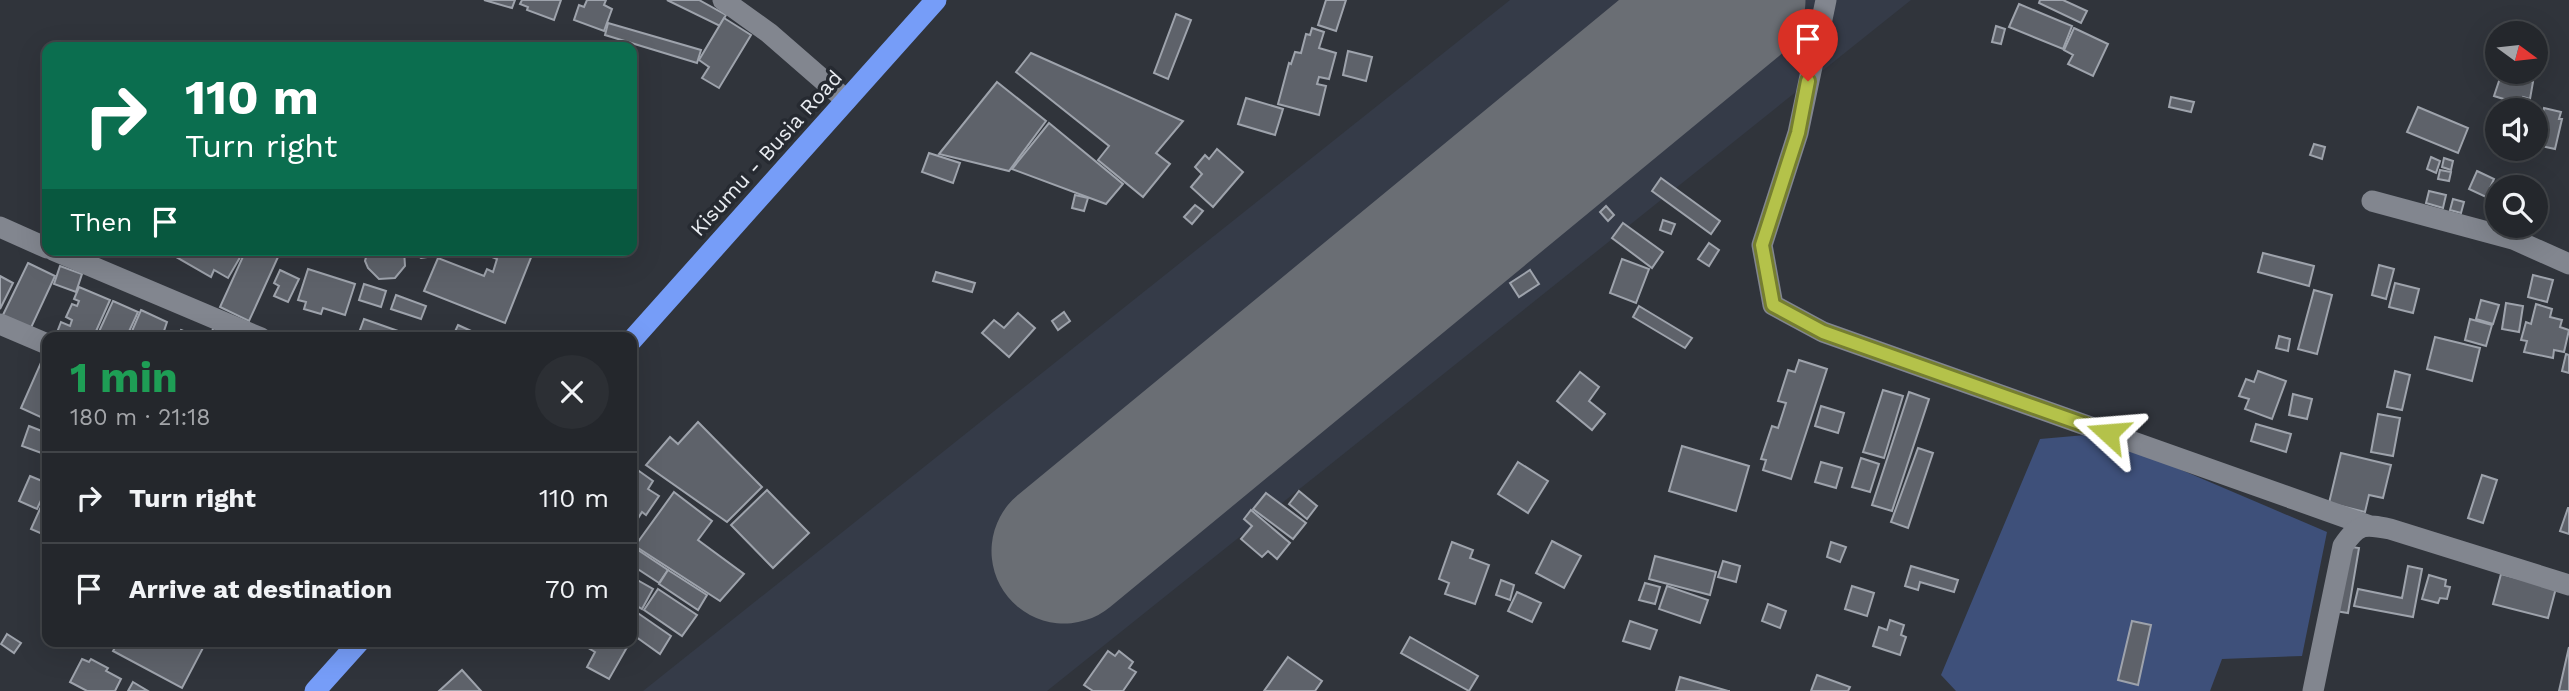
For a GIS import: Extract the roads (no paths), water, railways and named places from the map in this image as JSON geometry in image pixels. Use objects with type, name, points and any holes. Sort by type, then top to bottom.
[{"type":"highway","name":"Kisumu - Busia Road","points":[[637,334],[936,0]]},
{"type":"highway","points":[[315,691],[355,647]]},
{"type":"street","points":[[723,0],[769,33],[846,100]]},
{"type":"street","points":[[1826,0],[1798,133],[1762,245],[1773,305],[1823,332],[2367,524],[2390,528],[2569,585]]},
{"type":"street","points":[[2372,201],[2513,239],[2569,264]]},
{"type":"street","points":[[0,227],[42,246]]},
{"type":"street","points":[[67,256],[247,332]]},
{"type":"street","points":[[0,324],[42,342]]},
{"type":"street","points":[[2314,691],[2343,546],[2353,531],[2367,524]]}]
